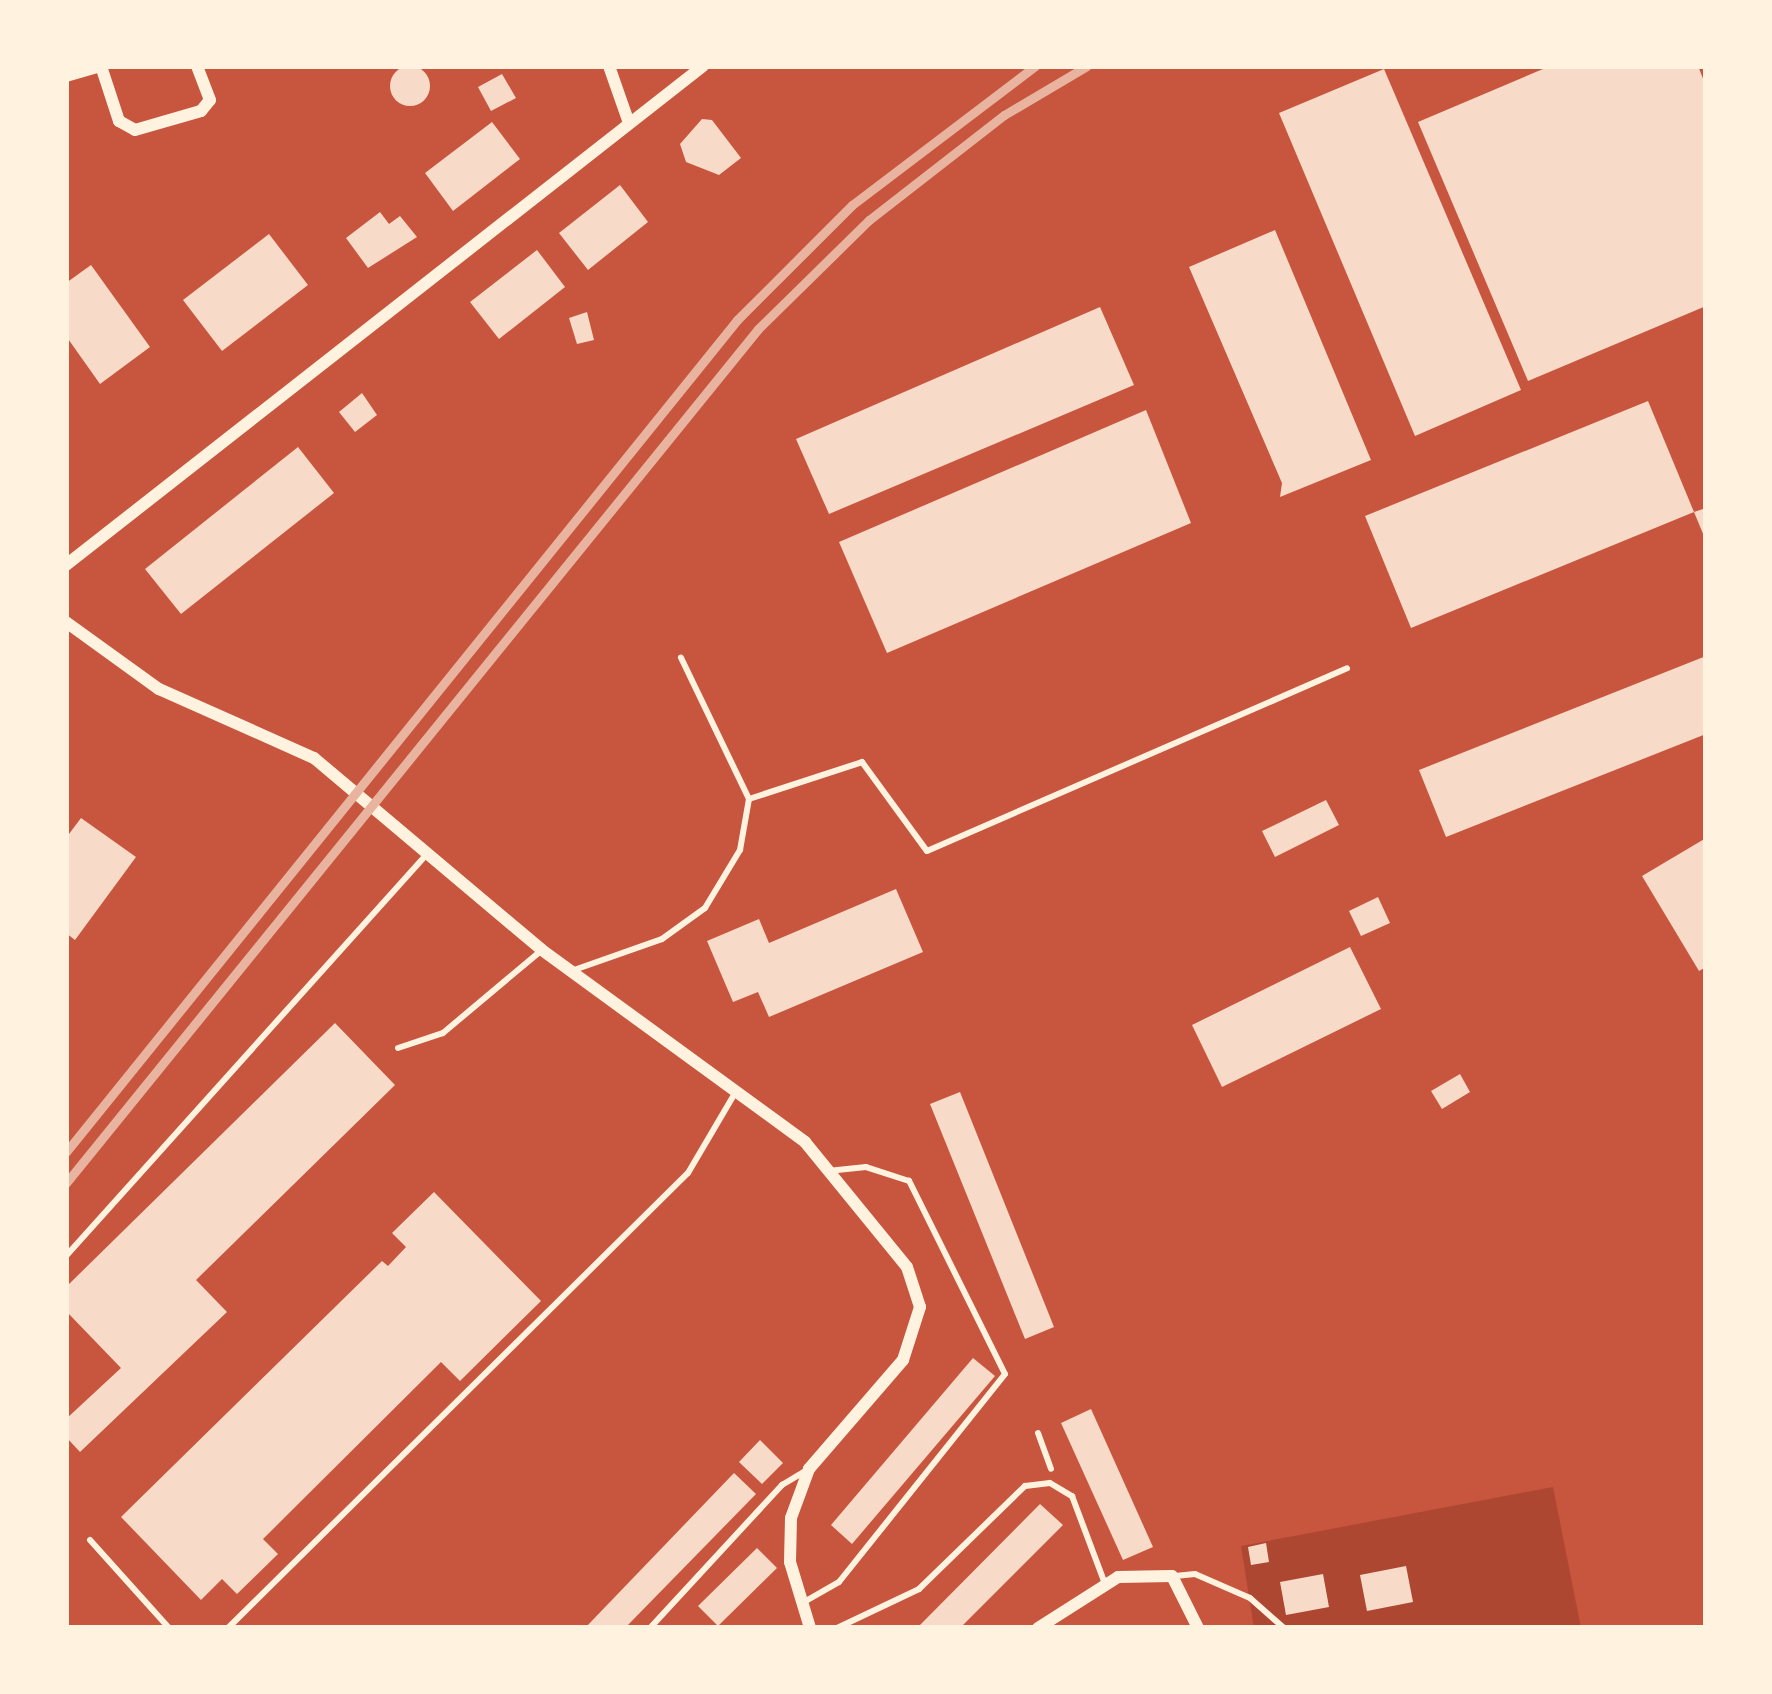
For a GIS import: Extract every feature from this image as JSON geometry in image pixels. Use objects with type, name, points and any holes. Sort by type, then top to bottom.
[{"type":"street","points":[[66,76],[101,66],[119,121],[135,130],[201,111],[210,100],[197,66]]},
{"type":"street","points":[[609,66],[629,123]]},
{"type":"street","points":[[66,565],[703,66]]},
{"type":"street","points":[[66,622],[159,689],[314,758],[542,950],[805,1142],[907,1267],[920,1307],[903,1360],[808,1469],[791,1517],[790,1562],[810,1628]]},
{"type":"street","points":[[1038,1628],[1105,1583],[1172,1576],[1198,1628]]},
{"type":"lane","points":[[571,971],[662,939],[705,908],[740,850],[749,799],[681,658]]},
{"type":"lane","points":[[749,799],[862,762],[927,851],[1347,668]]},
{"type":"lane","points":[[66,1256],[427,854]]},
{"type":"lane","points":[[398,1048],[442,1033],[542,950]]},
{"type":"lane","points":[[227,1628],[688,1173],[736,1092]]},
{"type":"lane","points":[[801,1604],[839,1582],[1005,1374],[910,1181],[866,1167],[828,1171]]},
{"type":"lane","points":[[650,1628],[782,1485],[808,1469]]},
{"type":"lane","points":[[837,1628],[919,1589],[1024,1486],[1058,1488],[1072,1496],[1105,1583]]},
{"type":"lane","points":[[90,1540],[169,1628]]},
{"type":"lane","points":[[1172,1576],[1195,1574],[1250,1598],[1284,1628]]},
{"type":"path","points":[[1038,1433],[1058,1488]]},
{"type":"shaded area","points":[[1553,1487],[1581,1628],[1254,1628],[1241,1546]]},
{"type":"building","points":[[410,66],[424,72],[430,86],[424,100],[410,106],[396,100],[390,86],[396,72]]},
{"type":"building","points":[[1550,66],[1698,66],[1706,86],[1706,306],[1528,381],[1418,122]]},
{"type":"building","points":[[1384,69],[1521,390],[1415,436],[1279,113]]},
{"type":"building","points":[[502,74],[516,98],[491,111],[478,87]]},
{"type":"building","points":[[702,119],[712,120],[741,158],[719,175],[686,162],[680,144]]},
{"type":"building","points":[[492,122],[520,159],[453,211],[425,173]]},
{"type":"building","points":[[620,185],[648,222],[588,270],[559,233]]},
{"type":"building","points":[[380,212],[389,224],[400,216],[417,237],[368,268],[346,238]]},
{"type":"building","points":[[1275,230],[1371,460],[1280,497],[1282,483],[1189,267]]},
{"type":"building","points":[[269,234],[308,285],[222,351],[183,300]]},
{"type":"building","points":[[537,250],[565,287],[499,339],[470,302]]},
{"type":"building","points":[[91,265],[150,347],[100,384],[66,336],[66,283]]},
{"type":"building","points":[[1100,307],[1134,385],[829,514],[796,439]]},
{"type":"building","points":[[587,312],[594,340],[577,344],[569,318]]},
{"type":"building","points":[[362,393],[377,415],[355,432],[339,412]]},
{"type":"building","points":[[1648,401],[1694,512],[1411,628],[1365,516]]},
{"type":"building","points":[[1146,410],[1191,523],[887,653],[839,542]]},
{"type":"building","points":[[298,447],[334,493],[181,614],[145,569]]},
{"type":"building","points":[[1706,508],[1706,541],[1694,512]]},
{"type":"building","points":[[1706,656],[1706,734],[1446,837],[1419,770]]},
{"type":"building","points":[[1326,800],[1339,825],[1275,857],[1262,831]]},
{"type":"building","points":[[81,818],[136,857],[75,940],[66,933],[66,838]]},
{"type":"building","points":[[1706,838],[1706,967],[1699,971],[1642,876]]},
{"type":"building","points":[[896,889],[923,952],[769,1017],[758,992],[733,1002],[707,941],[759,919],[769,943]]},
{"type":"building","points":[[1378,897],[1390,923],[1361,936],[1349,911]]},
{"type":"building","points":[[1350,947],[1381,1009],[1222,1087],[1192,1025]]},
{"type":"building","points":[[335,1023],[395,1085],[196,1280],[227,1312],[80,1452],[66,1437],[66,1419],[121,1368],[66,1311],[66,1287]]},
{"type":"building","points":[[1460,1074],[1470,1092],[1442,1109],[1431,1091]]},
{"type":"building","points":[[960,1092],[1054,1327],[1025,1339],[930,1104]]},
{"type":"building","points":[[434,1192],[541,1301],[460,1381],[441,1362],[263,1539],[278,1554],[237,1594],[222,1579],[201,1600],[121,1517],[382,1261],[388,1266],[406,1247],[392,1233]]},
{"type":"building","points":[[973,1358],[995,1376],[852,1544],[831,1525]]},
{"type":"building","points":[[1091,1409],[1153,1547],[1123,1560],[1061,1423]]},
{"type":"building","points":[[760,1440],[783,1463],[762,1484],[739,1462]]},
{"type":"building","points":[[734,1473],[756,1494],[625,1628],[585,1628]]},
{"type":"building","points":[[1040,1504],[1063,1525],[960,1628],[917,1628]]},
{"type":"building","points":[[1266,1543],[1269,1562],[1251,1565],[1248,1547]]},
{"type":"building","points":[[757,1548],[777,1568],[718,1626],[698,1606]]},
{"type":"building","points":[[1406,1566],[1413,1602],[1367,1611],[1360,1575]]},
{"type":"building","points":[[1323,1574],[1329,1607],[1286,1615],[1280,1582]]},
{"type":"railway","points":[[66,1152],[737,320],[852,205],[1035,66]]},
{"type":"railway","points":[[66,1183],[758,329],[869,220],[1004,115],[1087,66]]}]
